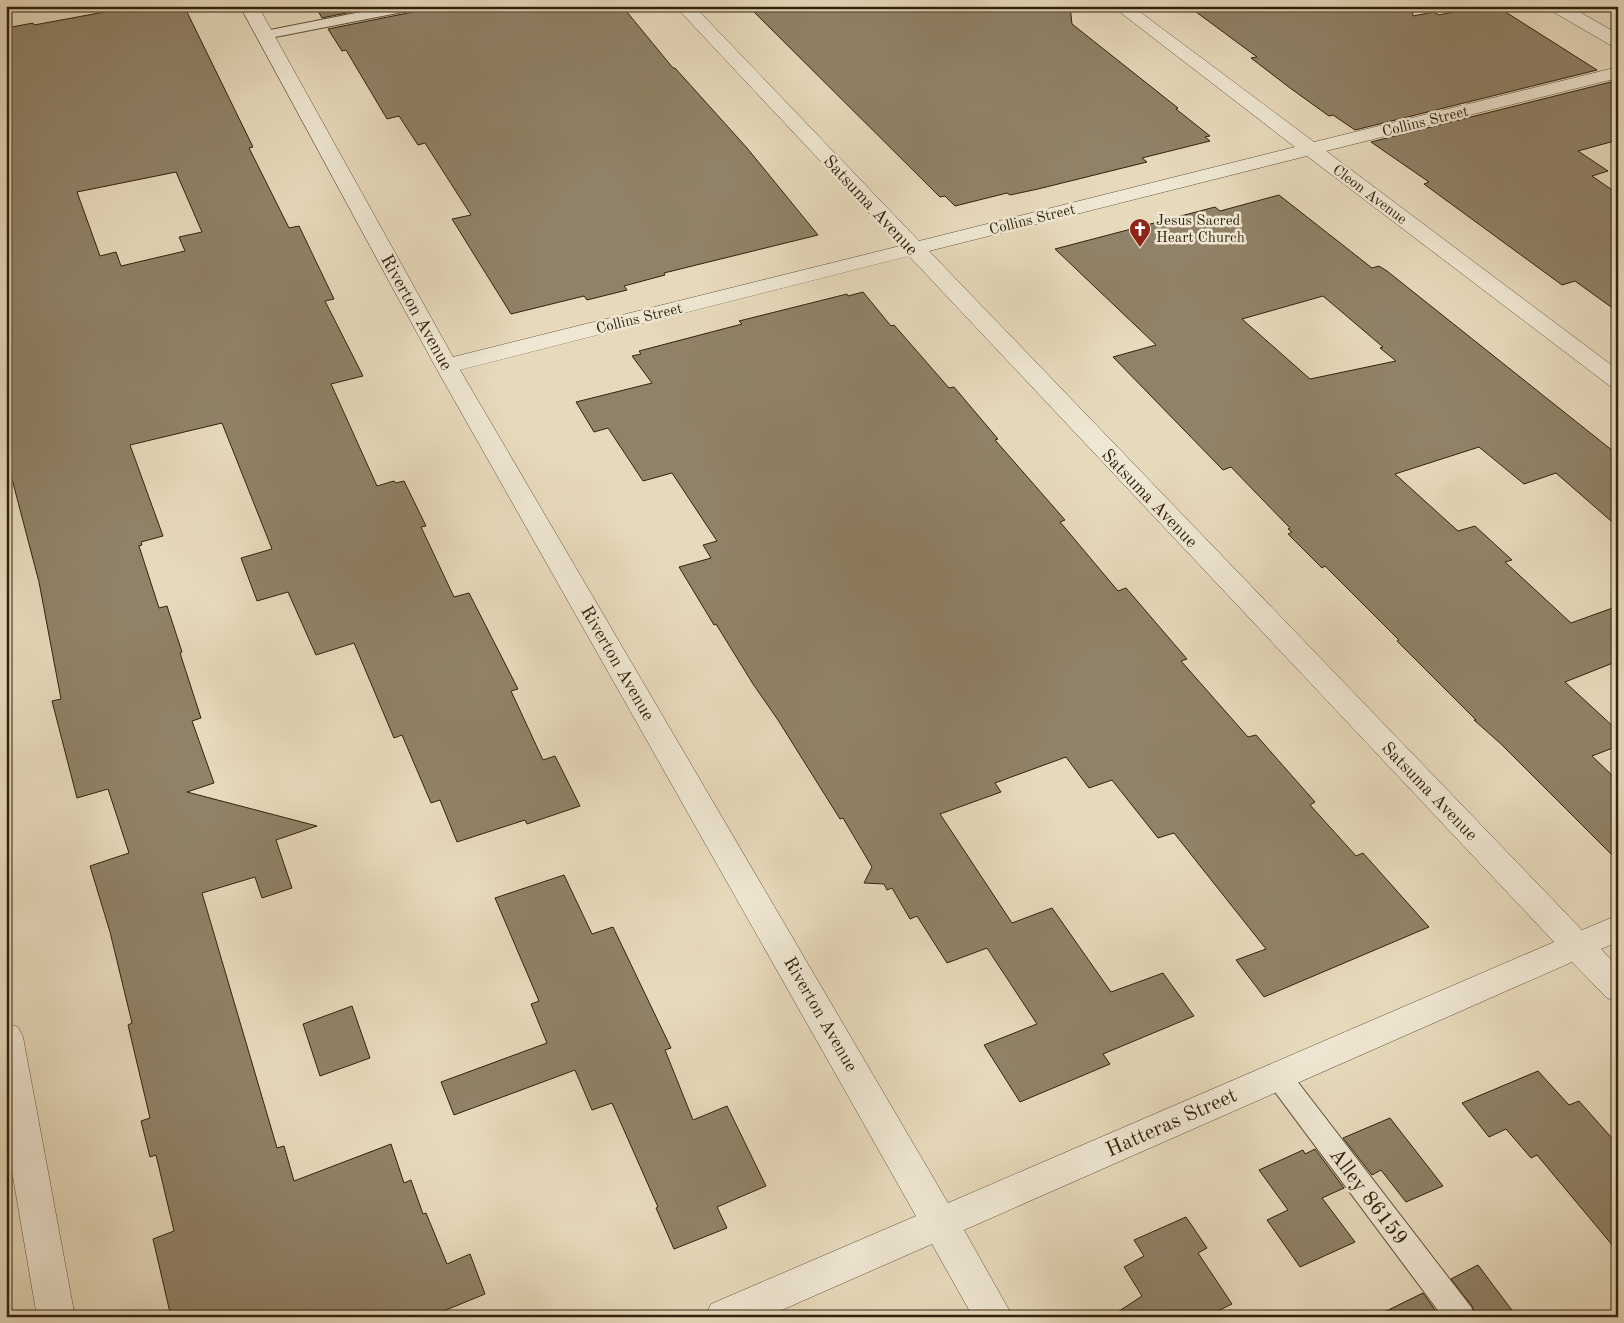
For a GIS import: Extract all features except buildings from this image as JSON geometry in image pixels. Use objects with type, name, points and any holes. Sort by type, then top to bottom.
[{"type":"street","name":"Riverton Avenue","points":[[249,6],[446,366],[941,1222],[994,1317]]},
{"type":"street","name":"Satsuma Avenue","points":[[684,6],[1618,989]]},
{"type":"street","name":"Cleon Avenue","points":[[1122,6],[1618,382]]},
{"type":"street","points":[[1556,6],[1618,42]]},
{"type":"street","name":"Collins Street","points":[[446,366],[1618,72]]},
{"type":"street","name":"Hatteras Street","points":[[724,1317],[1618,928]]},
{"type":"street","points":[[6,1036],[56,1317]]},
{"type":"lane","points":[[334,6],[344,20]]},
{"type":"lane","points":[[265,35],[413,6]]},
{"type":"lane","name":"Alley 86159","points":[[1278,1076],[1461,1317]]},
{"type":"place","name":"Jesus Sacred Heart Church","points":[[1140,248]]}]
